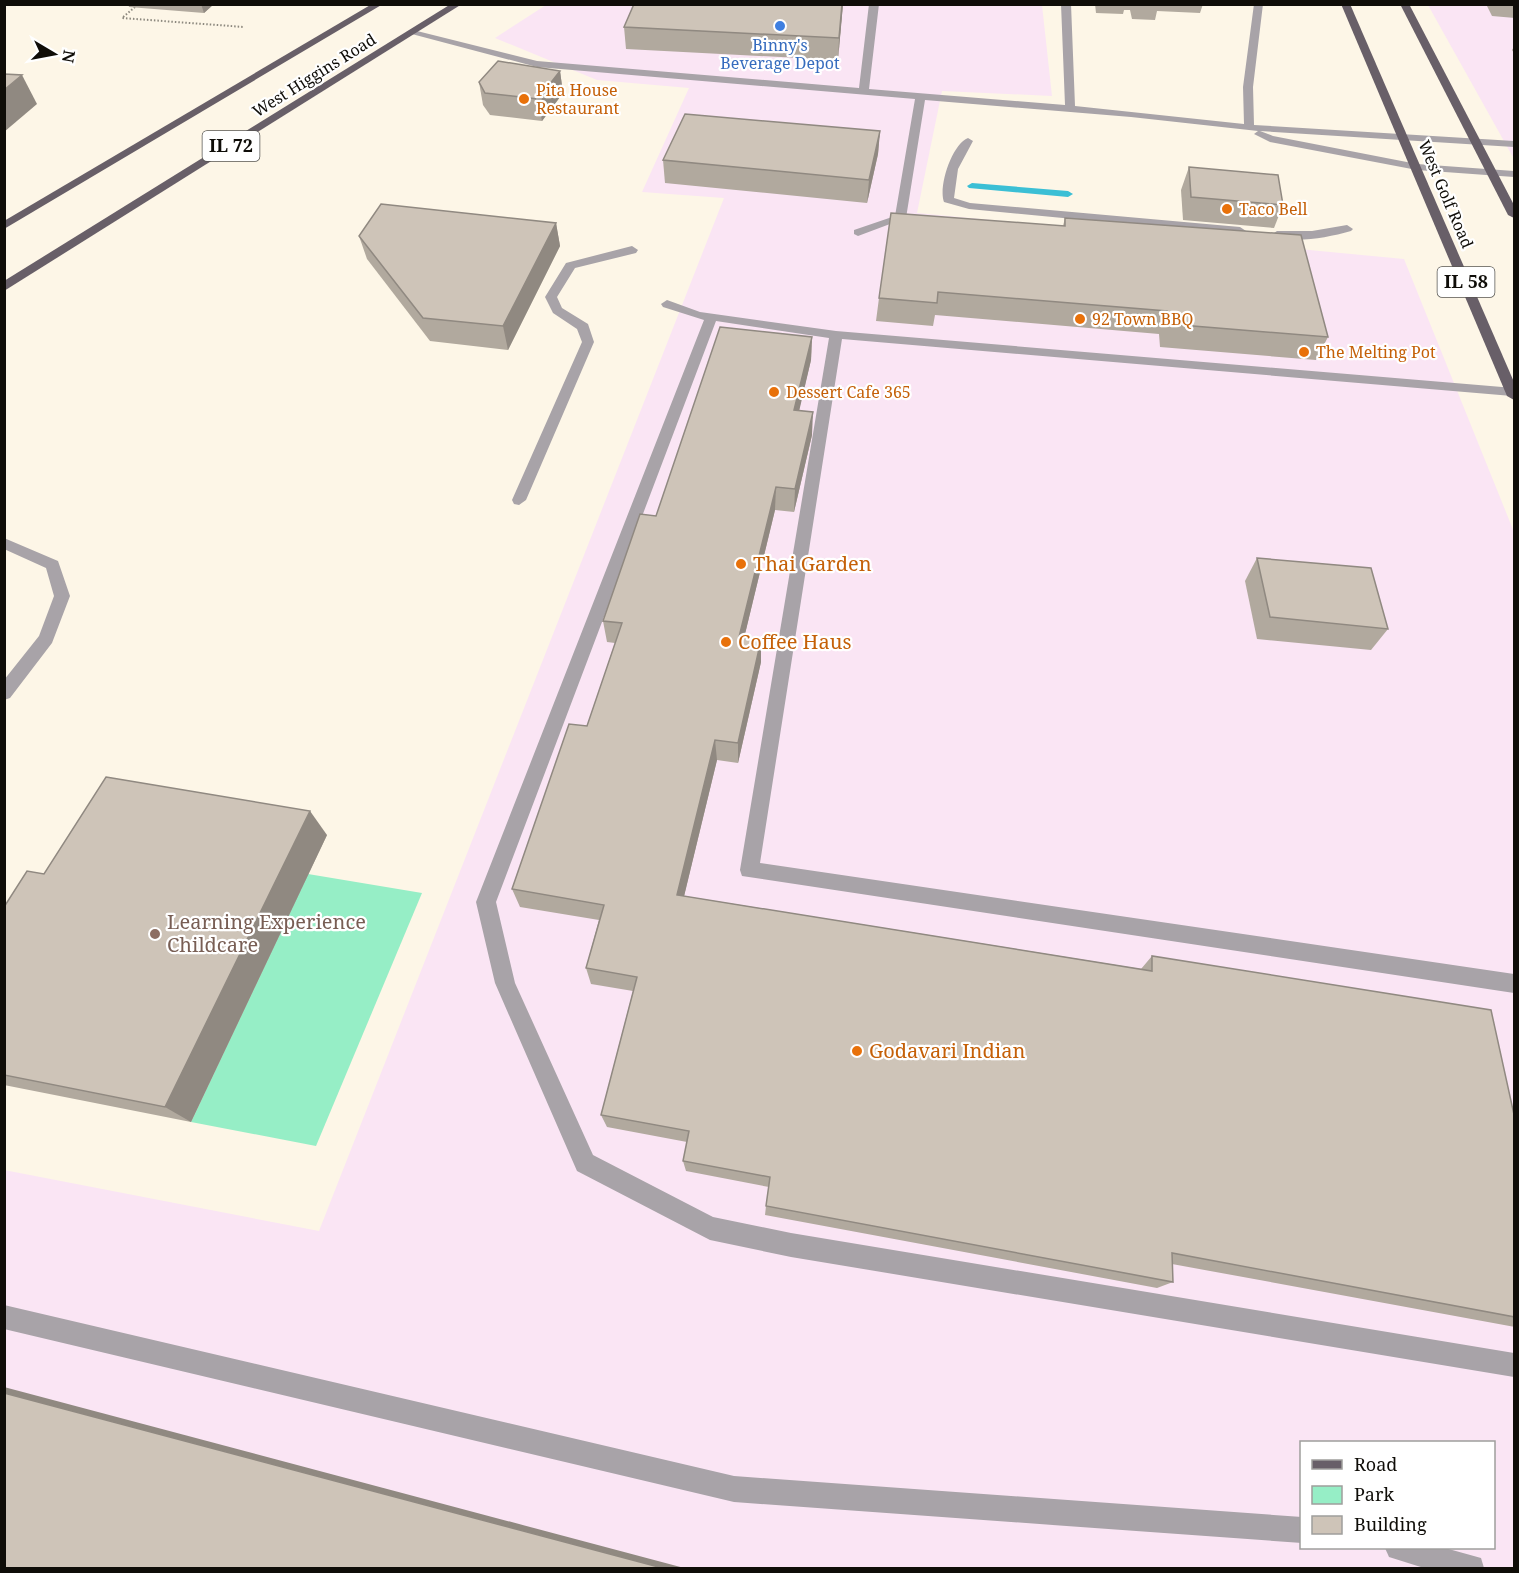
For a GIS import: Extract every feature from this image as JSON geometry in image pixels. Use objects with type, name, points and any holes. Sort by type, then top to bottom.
[{"type":"main road","name":"West Higgins Road","points":[[4,226],[379,4]]},
{"type":"main road","name":"West Higgins Road","points":[[4,287],[458,4]]},
{"type":"main road","name":"West Golf Road","points":[[1345,4],[1514,394]]},
{"type":"main road","points":[[1404,4],[1515,215]]},
{"type":"street","points":[[864,92],[874,4]]},
{"type":"street","points":[[1066,4],[1070,109]]},
{"type":"street","points":[[1249,128],[1248,87],[1258,6]]},
{"type":"street","points":[[413,33],[537,64],[1070,109],[1249,128],[1515,144]]},
{"type":"street","points":[[858,232],[904,220],[921,96]]},
{"type":"street","points":[[1249,128],[1270,139],[1417,167],[1515,174]]},
{"type":"street","points":[[968,141],[956,159],[948,184],[948,200],[969,206],[1248,232]]},
{"type":"street","points":[[1268,234],[1298,237],[1324,235],[1347,229]]},
{"type":"street","points":[[519,500],[588,342],[583,327],[556,310],[551,297],[570,266],[632,250]]},
{"type":"street","points":[[666,304],[711,316],[836,335],[1514,394]]},
{"type":"street","points":[[711,316],[486,902],[505,983],[585,1163],[710,1228],[791,1245],[1515,1365]]},
{"type":"street","points":[[836,335],[749,870],[1515,984]]},
{"type":"street","points":[[4,543],[53,566],[62,596],[46,639],[4,693]]},
{"type":"street","points":[[4,1317],[734,1490],[1300,1530]]},
{"type":"street","points":[[1401,1549],[1471,1569]]},
{"type":"path","points":[[135,8],[122,18],[244,27]]},
{"type":"shaded area","points":[[546,5],[1042,5],[1052,96],[942,91],[917,213],[1404,259],[1514,532],[1514,1568],[5,1568],[4,1170],[319,1231],[724,198],[642,192],[689,88],[597,80],[495,38]]},
{"type":"shaded area","points":[[1428,5],[1514,5],[1514,159]]},
{"type":"green space","points":[[308,874],[422,893],[316,1146],[191,1122]]},
{"type":"building","points":[[634,4],[842,4],[839,38],[624,27]]},
{"type":"building","points":[[498,61],[560,71],[538,99],[485,93],[479,82]]},
{"type":"building","points":[[4,74],[22,75],[4,90]]},
{"type":"building","points":[[685,114],[880,131],[869,180],[663,160]]},
{"type":"building","points":[[1189,167],[1278,175],[1283,205],[1191,197]]},
{"type":"building","points":[[381,204],[556,223],[503,326],[423,318],[359,236]]},
{"type":"building","points":[[891,213],[1065,226],[1065,218],[1301,235],[1328,337],[1169,324],[1167,311],[938,292],[937,303],[879,298]]},
{"type":"building","points":[[720,327],[812,337],[794,410],[813,412],[795,489],[776,487],[739,637],[761,640],[738,743],[715,740],[677,895],[1152,971],[1152,956],[1491,1010],[1515,1119],[1515,1317],[1172,1253],[1173,1282],[766,1206],[770,1177],[683,1161],[689,1131],[601,1115],[637,977],[586,968],[604,905],[512,889],[569,724],[587,726],[622,623],[603,621],[640,514],[656,516]]},
{"type":"building","points":[[1257,558],[1371,568],[1388,629],[1270,617]]},
{"type":"building","name":"Learning Experience Childcare","points":[[106,777],[310,811],[165,1107],[4,1075],[4,907],[27,871],[44,874]]},
{"type":"building","points":[[4,1393],[666,1569],[4,1569]]},
{"type":"waterway","points":[[972,186],[1068,194]]},
{"type":"place","name":"Binny's Beverage Depot","points":[[780,26]]},
{"type":"place","name":"Pita House Restaurant","points":[[524,99]]},
{"type":"place","name":"Taco Bell","points":[[1227,209]]},
{"type":"place","name":"92 Town BBQ","points":[[1080,319]]},
{"type":"place","name":"The Melting Pot","points":[[1304,352]]},
{"type":"place","name":"Dessert Cafe 365","points":[[774,392]]},
{"type":"place","name":"Thai Garden","points":[[741,564]]},
{"type":"place","name":"Coffee Haus","points":[[726,642]]},
{"type":"place","name":"Learning Experience Childcare","points":[[155,934]]},
{"type":"place","name":"Godavari Indian","points":[[857,1051]]}]
